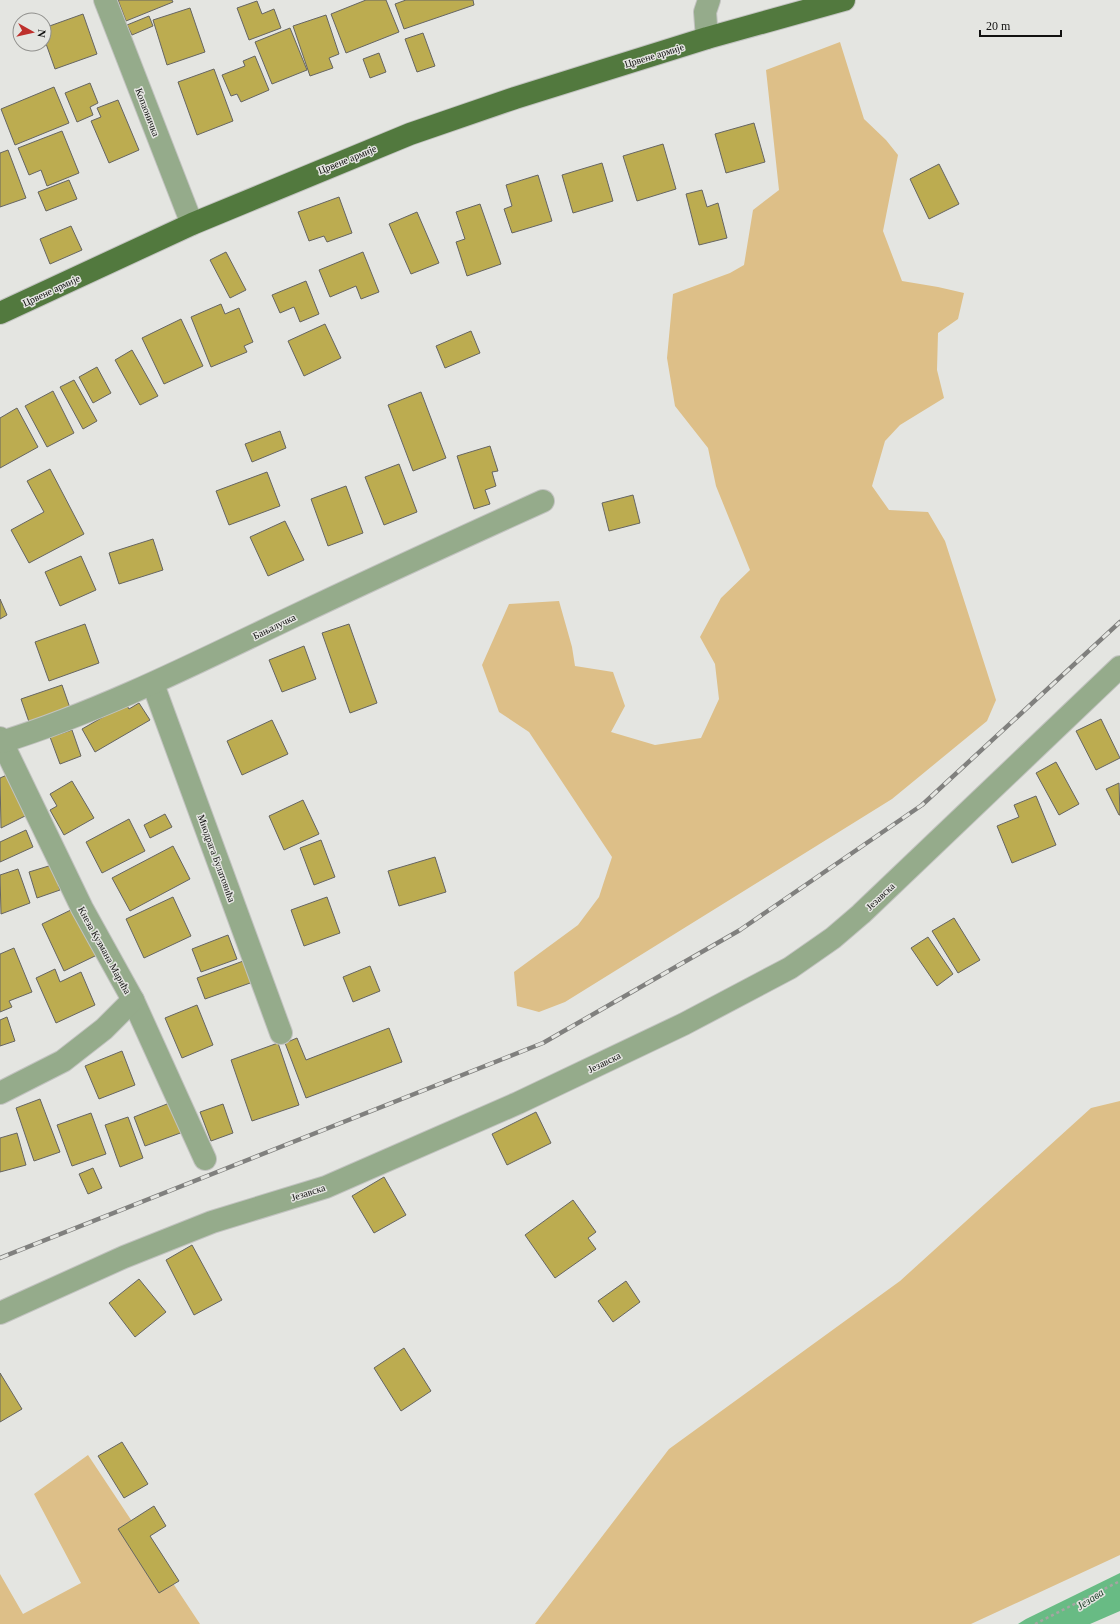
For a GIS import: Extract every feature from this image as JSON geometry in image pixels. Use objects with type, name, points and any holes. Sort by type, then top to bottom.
[{"type":"main road","name":"Црвене армије","points":[[0,313],[192,224],[410,134],[515,98],[707,38],[844,0]]},
{"type":"street","name":"Копаоничка","points":[[105,0],[192,224]]},
{"type":"street","points":[[707,38],[705,12],[709,0]]},
{"type":"street","name":"Бањалучка","points":[[1,740],[35,732],[154,684],[382,574],[543,501]]},
{"type":"street","name":"Језавска","points":[[0,1313],[124,1257],[212,1222],[326,1187],[412,1150],[518,1103],[684,1024],[790,968],[833,938],[861,914],[1120,667]]},
{"type":"street","name":"Миодрага Булатовића","points":[[154,684],[281,1033]]},
{"type":"street","name":"Кнеза Кузмана Марића","points":[[1,740],[82,908],[133,1000],[205,1159]]},
{"type":"street","points":[[0,1093],[63,1061],[104,1029],[133,1000]]},
{"type":"path","points":[[1035,1624],[1120,1581]]},
{"type":"shaded area","points":[[840,42],[864,119],[886,140],[898,155],[883,231],[902,281],[964,293],[958,319],[938,333],[937,370],[944,398],[900,425],[885,441],[872,486],[889,510],[928,512],[945,541],[996,700],[987,721],[892,799],[565,1002],[539,1012],[517,1006],[514,972],[578,925],[599,897],[612,857],[529,732],[499,712],[482,665],[509,604],[559,601],[572,647],[575,666],[613,672],[625,706],[611,732],[655,745],[701,738],[719,699],[715,664],[700,637],[721,598],[750,570],[716,486],[708,448],[675,406],[667,358],[673,294],[730,273],[744,265],[753,210],[779,190],[766,70]]},
{"type":"shaded area","points":[[1120,1101],[1120,1555],[971,1624],[535,1624],[669,1449],[900,1281],[1091,1108]]},
{"type":"shaded area","points":[[88,1455],[200,1624],[0,1624],[0,1574],[23,1614],[81,1583],[34,1494]]},
{"type":"water","name":"Језава","points":[[1120,1573],[1120,1611],[1090,1624],[1018,1624],[1026,1619]]},
{"type":"building","points":[[118,0],[172,0],[173,2],[126,21]]},
{"type":"building","points":[[366,0],[386,0],[399,32],[346,53],[331,14]]},
{"type":"building","points":[[406,0],[473,0],[474,5],[404,29],[395,4]]},
{"type":"building","points":[[257,1],[262,14],[274,9],[281,28],[249,40],[237,8]]},
{"type":"building","points":[[190,8],[205,52],[167,65],[153,20]]},
{"type":"building","points":[[83,14],[97,54],[55,69],[49,52],[52,52],[52,25]]},
{"type":"building","points":[[326,15],[339,54],[329,58],[333,68],[310,76],[293,26]]},
{"type":"building","points":[[149,16],[153,26],[132,35],[127,25]]},
{"type":"building","points":[[290,28],[307,70],[272,84],[255,42]]},
{"type":"building","points":[[423,33],[435,66],[417,72],[405,39]]},
{"type":"building","points":[[379,53],[386,72],[370,78],[363,59]]},
{"type":"building","points":[[255,56],[269,90],[241,102],[237,94],[231,96],[222,75],[245,66],[243,61]]},
{"type":"building","points":[[214,69],[233,121],[197,135],[178,82]]},
{"type":"building","points":[[90,83],[98,103],[90,107],[93,115],[77,122],[65,93]]},
{"type":"building","points":[[54,87],[69,123],[15,145],[1,109]]},
{"type":"building","points":[[118,100],[139,150],[109,163],[91,121],[101,117],[97,108]]},
{"type":"building","points":[[754,123],[765,162],[726,173],[715,134]]},
{"type":"building","points":[[62,131],[79,173],[47,186],[41,170],[29,175],[18,148]]},
{"type":"building","points":[[663,144],[676,189],[637,201],[623,156]]},
{"type":"building","points":[[8,150],[26,198],[0,207],[0,153]]},
{"type":"building","points":[[602,163],[613,201],[573,213],[562,175]]},
{"type":"building","points":[[939,164],[959,204],[929,219],[910,179]]},
{"type":"building","points":[[538,175],[552,221],[512,233],[504,209],[512,206],[506,185]]},
{"type":"building","points":[[69,180],[77,199],[46,211],[38,192]]},
{"type":"building","points":[[702,190],[707,207],[718,203],[727,238],[699,245],[686,194]]},
{"type":"building","points":[[339,197],[352,233],[327,242],[324,236],[309,241],[298,212]]},
{"type":"building","points":[[480,204],[501,264],[467,276],[456,242],[465,239],[456,212]]},
{"type":"building","points":[[417,212],[439,263],[411,274],[389,224]]},
{"type":"building","points":[[71,226],[82,250],[50,264],[40,239]]},
{"type":"building","points":[[226,252],[246,290],[230,298],[210,260]]},
{"type":"building","points":[[363,252],[379,292],[361,299],[356,286],[330,297],[319,270]]},
{"type":"building","points":[[306,281],[319,314],[300,322],[294,307],[280,313],[272,295]]},
{"type":"building","points":[[221,304],[225,314],[239,308],[253,342],[244,346],[247,352],[211,367],[191,317]]},
{"type":"building","points":[[181,319],[203,366],[164,384],[142,338]]},
{"type":"building","points":[[325,324],[341,358],[304,376],[288,341]]},
{"type":"building","points":[[471,331],[480,353],[445,368],[436,346]]},
{"type":"building","points":[[132,350],[158,396],[140,405],[115,360]]},
{"type":"building","points":[[97,367],[111,393],[93,403],[79,377]]},
{"type":"building","points":[[74,380],[97,421],[83,429],[60,387]]},
{"type":"building","points":[[53,391],[74,433],[47,447],[25,406]]},
{"type":"building","points":[[421,392],[446,458],[413,471],[388,405]]},
{"type":"building","points":[[17,408],[38,447],[0,468],[0,418]]},
{"type":"building","points":[[280,431],[286,448],[252,462],[245,444]]},
{"type":"building","points":[[490,446],[498,471],[492,472],[496,486],[485,490],[490,504],[474,509],[457,456]]},
{"type":"building","points":[[399,464],[417,512],[384,525],[365,477]]},
{"type":"building","points":[[50,469],[84,534],[29,563],[11,530],[44,512],[27,481]]},
{"type":"building","points":[[267,472],[280,506],[229,525],[216,491]]},
{"type":"building","points":[[346,486],[363,533],[328,546],[311,499]]},
{"type":"building","points":[[633,495],[640,523],[609,531],[602,503]]},
{"type":"building","points":[[285,521],[304,560],[268,576],[250,537]]},
{"type":"building","points":[[153,539],[163,570],[119,584],[109,553]]},
{"type":"building","points":[[81,556],[96,590],[60,606],[45,572]]},
{"type":"building","points":[[0,599],[7,615],[0,619]]},
{"type":"building","points":[[85,624],[99,663],[49,681],[35,642]]},
{"type":"building","points":[[349,624],[377,703],[350,713],[322,633]]},
{"type":"building","points":[[304,646],[316,679],[282,692],[269,660]]},
{"type":"building","points":[[62,685],[70,708],[29,722],[21,699]]},
{"type":"building","points":[[139,703],[150,720],[95,752],[82,729],[126,704],[129,709]]},
{"type":"building","points":[[1101,719],[1120,758],[1096,770],[1076,731]]},
{"type":"building","points":[[272,720],[288,754],[242,775],[227,741]]},
{"type":"building","points":[[72,730],[81,756],[60,764],[50,737]]},
{"type":"building","points":[[1056,762],[1079,804],[1059,815],[1036,773]]},
{"type":"building","points":[[7,775],[27,815],[1,828],[0,778]]},
{"type":"building","points":[[72,781],[94,818],[64,835],[50,810],[57,806],[50,794]]},
{"type":"building","points":[[1119,783],[1120,815],[1106,789]]},
{"type":"building","points":[[1036,796],[1056,845],[1012,863],[997,826],[1019,817],[1014,805]]},
{"type":"building","points":[[303,800],[319,834],[284,850],[269,816]]},
{"type":"building","points":[[165,814],[172,827],[150,838],[144,825]]},
{"type":"building","points":[[129,819],[145,851],[102,873],[86,842]]},
{"type":"building","points":[[26,830],[33,847],[0,862],[0,842]]},
{"type":"building","points":[[321,840],[335,877],[314,885],[300,848]]},
{"type":"building","points":[[173,846],[190,879],[130,911],[112,878]]},
{"type":"building","points":[[435,857],[446,892],[399,906],[388,871]]},
{"type":"building","points":[[52,865],[60,890],[37,898],[29,872]]},
{"type":"building","points":[[18,869],[30,903],[1,914],[0,875]]},
{"type":"building","points":[[173,897],[191,936],[144,958],[126,919]]},
{"type":"building","points":[[327,897],[340,933],[304,946],[291,910]]},
{"type":"building","points":[[75,908],[97,955],[64,971],[42,924]]},
{"type":"building","points":[[954,918],[980,960],[958,973],[932,931]]},
{"type":"building","points":[[228,935],[237,959],[201,972],[192,949]]},
{"type":"building","points":[[928,937],[953,974],[937,986],[911,948]]},
{"type":"building","points":[[14,948],[32,992],[9,1001],[12,1007],[0,1012],[0,954]]},
{"type":"building","points":[[246,960],[253,982],[205,999],[197,978]]},
{"type":"building","points":[[370,966],[380,991],[353,1002],[343,977]]},
{"type":"building","points":[[55,969],[60,982],[81,972],[95,1005],[56,1023],[36,978]]},
{"type":"building","points":[[197,1005],[213,1045],[182,1058],[165,1018]]},
{"type":"building","points":[[7,1017],[15,1041],[0,1046],[0,1020]]},
{"type":"building","points":[[389,1028],[402,1062],[306,1098],[285,1043],[297,1038],[306,1060]]},
{"type":"building","points":[[278,1043],[299,1105],[252,1121],[231,1060]]},
{"type":"building","points":[[122,1051],[135,1085],[99,1099],[85,1066]]},
{"type":"building","points":[[40,1099],[60,1152],[34,1161],[16,1108]]},
{"type":"building","points":[[172,1102],[183,1132],[145,1146],[134,1117]]},
{"type":"building","points":[[223,1104],[233,1133],[211,1141],[200,1112]]},
{"type":"building","points":[[536,1112],[551,1143],[507,1165],[492,1134]]},
{"type":"building","points":[[91,1113],[106,1154],[72,1166],[57,1125]]},
{"type":"building","points":[[128,1117],[143,1158],[120,1167],[105,1125]]},
{"type":"building","points":[[17,1133],[26,1165],[0,1172],[0,1138]]},
{"type":"building","points":[[93,1168],[102,1188],[88,1194],[79,1174]]},
{"type":"building","points":[[384,1177],[406,1215],[374,1233],[352,1196]]},
{"type":"building","points":[[573,1200],[596,1232],[588,1238],[596,1249],[555,1278],[525,1235]]},
{"type":"building","points":[[192,1245],[222,1300],[194,1315],[166,1260]]},
{"type":"building","points":[[139,1279],[166,1312],[135,1337],[109,1303]]},
{"type":"building","points":[[626,1281],[640,1302],[613,1322],[598,1301]]},
{"type":"building","points":[[404,1348],[431,1391],[401,1411],[374,1368]]},
{"type":"building","points":[[0,1373],[22,1409],[0,1422]]},
{"type":"building","points":[[122,1442],[148,1484],[124,1498],[98,1456]]},
{"type":"building","points":[[154,1506],[166,1526],[150,1536],[179,1581],[159,1593],[118,1529]]},
{"type":"railway","points":[[0,1258],[543,1043],[740,930],[922,805],[1120,622]]}]
